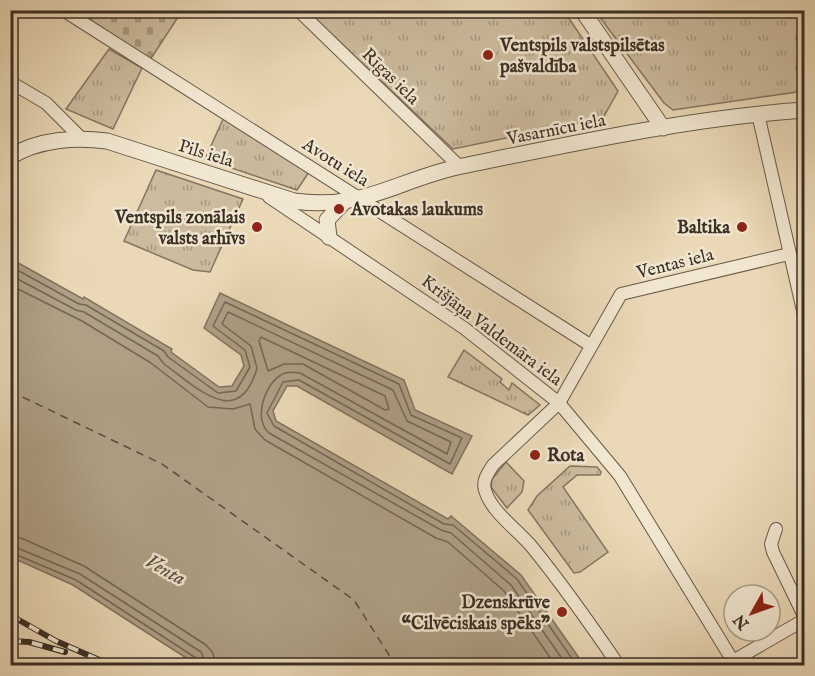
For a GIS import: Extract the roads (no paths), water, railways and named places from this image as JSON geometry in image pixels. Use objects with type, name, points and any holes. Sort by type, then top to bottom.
[{"type":"street","name":"Avotu iela","points":[[63,10],[590,345]]},
{"type":"street","name":"Rīgas iela","points":[[298,10],[460,167]]},
{"type":"street","points":[[582,10],[663,128]]},
{"type":"street","points":[[10,81],[46,103],[81,138]]},
{"type":"street","name":"Vasarnīcu iela","points":[[320,205],[362,199],[460,167],[663,128],[758,114],[804,110]]},
{"type":"street","points":[[758,114],[804,315]]},
{"type":"street","points":[[13,152],[81,138]]},
{"type":"street","name":"Pils iela","points":[[81,138],[107,141],[294,201],[320,205]]},
{"type":"street","name":"Krišjāņa Valdemāra iela","points":[[258,190],[464,328],[559,402],[620,476],[734,664]]},
{"type":"street","points":[[329,237],[327,219],[344,203]]},
{"type":"street","name":"Ventas iela","points":[[618,666],[570,596],[530,545],[490,500],[484,489],[486,477],[493,465],[559,402],[572,383],[590,345],[621,294],[789,254]]},
{"type":"street","points":[[734,664],[804,618],[773,552],[771,544],[776,529]]},
{"type":"water","name":"Venta","points":[[11,259],[83,299],[84,297],[172,349],[171,352],[219,387],[232,386],[244,366],[241,355],[204,328],[220,293],[404,380],[415,410],[472,436],[452,474],[297,386],[287,386],[273,411],[276,421],[448,519],[451,516],[521,575],[584,665],[197,665],[73,585],[11,557]]},
{"type":"railway","points":[[10,615],[56,641],[113,666]]},
{"type":"railway","points":[[10,641],[29,642],[65,652]]},
{"type":"place","name":"Ventspils valstspilsētas pašvaldība","points":[[488,55]]},
{"type":"place","name":"Avotakas laukums","points":[[339,209]]},
{"type":"place","name":"Ventspils zonālais valsts arhīvs","points":[[257,227]]},
{"type":"place","name":"Baltika","points":[[742,227]]},
{"type":"place","name":"Rota","points":[[535,455]]},
{"type":"place","name":"Dzenskrūve “Cilvēciskais spēks”","points":[[562,612]]}]
